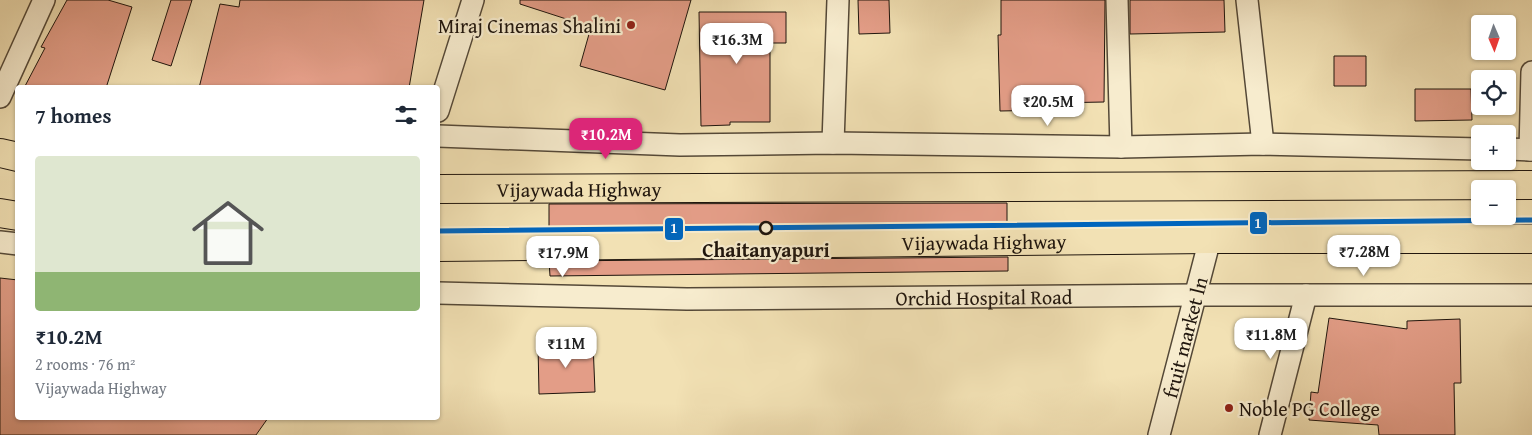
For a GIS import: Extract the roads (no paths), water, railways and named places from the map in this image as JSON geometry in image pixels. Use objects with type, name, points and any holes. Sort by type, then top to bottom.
[{"type":"highway","points":[[0,153],[15,156]]},
{"type":"highway","name":"Vijaywada Highway","points":[[440,189],[1532,185]]},
{"type":"highway","points":[[0,213],[15,216]]},
{"type":"highway","name":"Vijaywada Highway","points":[[440,247],[1210,239],[1532,239]]},
{"type":"street","points":[[0,97],[44,0]]},
{"type":"street","points":[[440,105],[473,0]]},
{"type":"street","points":[[833,143],[838,0]]},
{"type":"street","points":[[1117,0],[1121,146]]},
{"type":"street","points":[[1248,0],[1263,144]]},
{"type":"street","points":[[1516,149],[1531,150],[1532,72]]},
{"type":"street","points":[[440,136],[680,145],[833,143],[1121,146],[1263,144],[1471,149]]},
{"type":"street","name":"fruit market ln","points":[[1159,435],[1210,239]]},
{"type":"street","points":[[0,242],[15,244]]},
{"type":"street","name":"Orchid Hospital Road","points":[[440,293],[687,299],[1196,294],[1532,295]]},
{"type":"street","points":[[1270,435],[1306,295]]},
{"type":"place","name":"Miraj Cinemas Shalini","points":[[631,25]]},
{"type":"place","name":"Chaitanyapuri","points":[[766,228]]},
{"type":"place","name":"Noble PG College","points":[[1229,408]]}]
